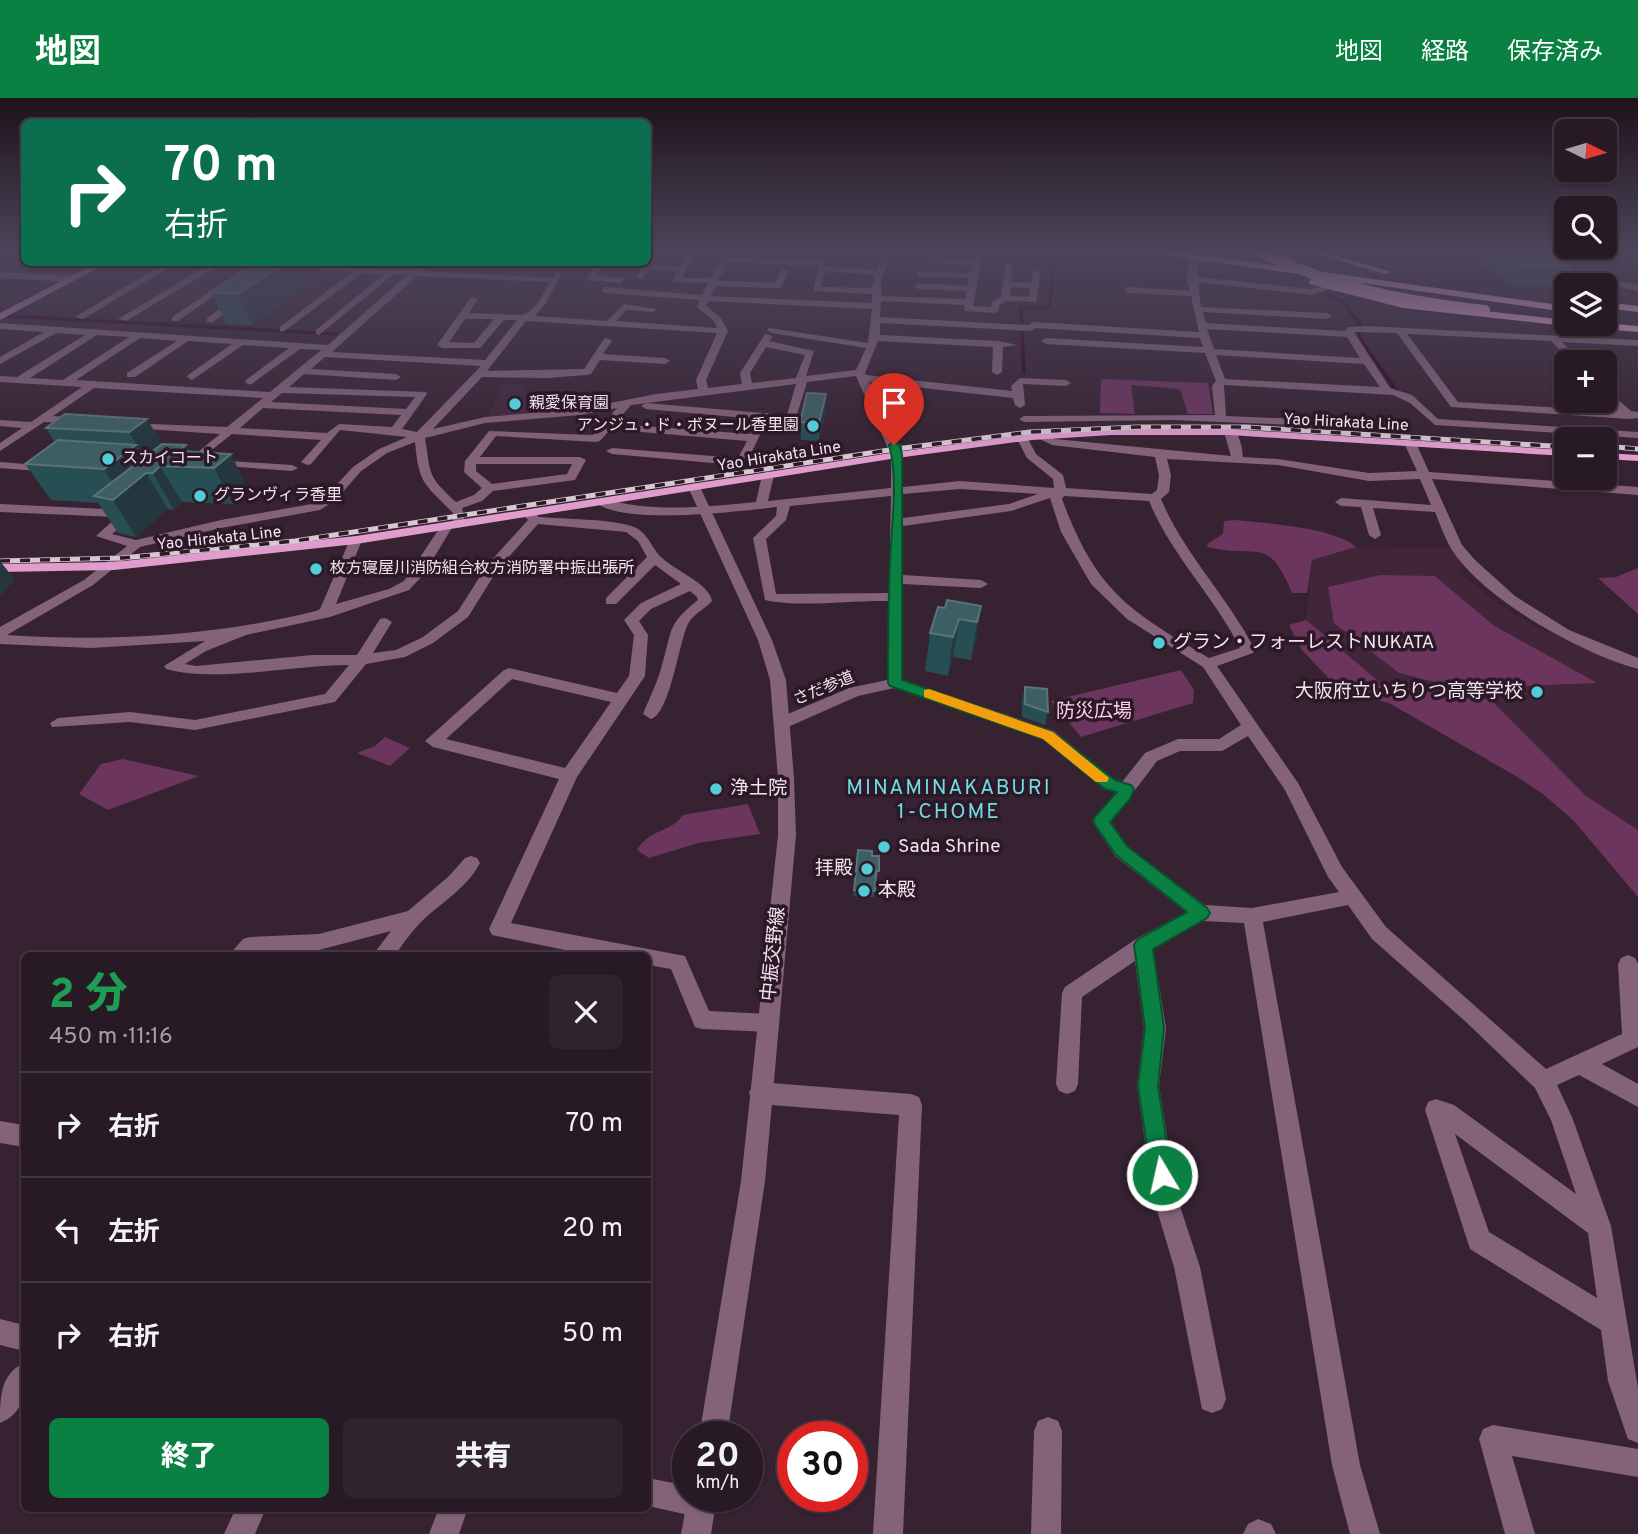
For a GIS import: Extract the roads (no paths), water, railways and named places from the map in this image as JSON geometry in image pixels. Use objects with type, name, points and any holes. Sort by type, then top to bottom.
[{"type":"highway","points":[[1617,323],[1638,326]]},
{"type":"highway","points":[[1617,325],[1638,326]]},
{"type":"main road","name":"Yao Hirakata Line","points":[[0,568],[114,566],[356,540],[455,517],[531,517],[601,502],[897,455],[1033,438],[1111,432],[1230,432],[1554,452]]},
{"type":"main road","points":[[1617,457],[1638,458]]},
{"type":"street","points":[[283,329],[295,319]]},
{"type":"street","points":[[319,332],[334,319]]},
{"type":"street","points":[[173,476],[363,319]]},
{"type":"street","points":[[462,319],[442,345],[478,346],[497,319]]},
{"type":"street","points":[[419,436],[447,412],[524,319]]},
{"type":"street","points":[[554,319],[608,325],[723,331]]},
{"type":"street","points":[[608,325],[613,319]]},
{"type":"street","points":[[638,327],[645,319]]},
{"type":"street","points":[[665,455],[700,393],[701,380],[723,331],[717,319]]},
{"type":"street","points":[[747,385],[745,373],[778,319]]},
{"type":"street","points":[[999,319],[999,326]]},
{"type":"street","points":[[1140,319],[1144,334]]},
{"type":"street","points":[[1200,319],[1220,382]]},
{"type":"street","points":[[1126,789],[1110,785],[1048,735],[895,683],[897,518],[892,490],[897,455],[861,376],[873,342],[876,320],[1023,327],[1051,321],[1095,323],[1144,334],[1203,330],[1250,355],[1288,358],[1351,331],[1367,329],[1638,344]]},
{"type":"street","points":[[0,326],[487,362]]},
{"type":"street","points":[[0,362],[54,330]]},
{"type":"street","points":[[772,331],[873,342],[1012,345]]},
{"type":"street","points":[[1351,331],[1387,391]]},
{"type":"street","points":[[1400,331],[1455,405],[1632,414]]},
{"type":"street","points":[[19,380],[96,332]]},
{"type":"street","points":[[65,383],[139,335]]},
{"type":"street","points":[[131,375],[187,338]]},
{"type":"street","points":[[1553,338],[1565,350]]},
{"type":"street","points":[[478,374],[587,372],[607,341]]},
{"type":"street","points":[[1046,341],[1288,358],[1340,384],[1397,391],[1420,404],[1434,424],[1638,435]]},
{"type":"street","points":[[192,377],[241,342]]},
{"type":"street","points":[[646,406],[791,419],[811,353],[763,343]]},
{"type":"street","points":[[997,372],[998,344]]},
{"type":"street","points":[[1319,345],[1331,369]]},
{"type":"street","points":[[1221,418],[1217,386],[1250,355],[1288,358],[1319,345],[1367,361]]},
{"type":"street","points":[[250,382],[298,346]]},
{"type":"street","points":[[329,349],[422,349]]},
{"type":"street","points":[[628,351],[648,356]]},
{"type":"street","points":[[596,357],[664,356]]},
{"type":"street","points":[[302,371],[396,377]]},
{"type":"street","points":[[146,499],[102,536],[136,544],[221,524],[316,508],[332,497],[358,469],[380,453],[419,436],[485,420],[580,412],[747,385],[861,376],[1018,395]]},
{"type":"street","points":[[0,379],[274,392],[422,394],[394,431]]},
{"type":"street","points":[[1066,383],[1020,381],[1016,386],[1024,419],[1033,438],[1031,456],[1059,478],[1060,490],[1056,499],[1063,522],[1098,586],[1127,614],[1208,664],[1292,788],[1335,872],[1379,933],[1474,1015],[1543,1082],[1561,1117],[1598,1226],[1622,1381],[1638,1429]]},
{"type":"street","points":[[1,447],[93,384]]},
{"type":"street","points":[[1617,401],[1632,414],[1638,426]]},
{"type":"street","points":[[489,488],[470,472],[471,461],[493,433],[596,439],[627,403]]},
{"type":"street","points":[[260,405],[410,412]]},
{"type":"street","points":[[612,451],[735,462],[743,460],[764,416]]},
{"type":"street","points":[[1024,419],[1221,418],[1392,426]]},
{"type":"street","points":[[0,423],[95,422]]},
{"type":"street","points":[[307,462],[343,423],[419,436]]},
{"type":"street","points":[[121,424],[330,437]]},
{"type":"street","points":[[630,428],[754,438]]},
{"type":"street","points":[[1230,432],[1236,446],[1237,460]]},
{"type":"street","points":[[419,436],[423,450],[423,469],[429,482],[455,517]]},
{"type":"street","points":[[1033,438],[1160,454],[1278,462],[1369,477],[1399,474],[1638,491]]},
{"type":"street","points":[[1410,443],[1457,546],[1471,563],[1510,599],[1564,633],[1638,664]]},
{"type":"street","points":[[601,502],[613,507],[707,512],[892,490],[960,485],[1154,498],[1163,492],[1165,475],[1160,454]]},
{"type":"street","points":[[0,639],[44,643],[157,641],[245,630],[325,614],[410,584],[455,517],[489,488],[570,477],[580,460],[471,461]]},
{"type":"street","points":[[193,461],[292,468]]},
{"type":"street","points":[[0,465],[67,470]]},
{"type":"street","points":[[761,506],[768,475]]},
{"type":"street","name":"中振交野線","points":[[694,487],[765,640],[778,680],[787,835],[751,1194],[716,1421]]},
{"type":"street","points":[[897,518],[1011,508],[1060,490]]},
{"type":"street","points":[[1154,498],[1163,523],[1182,554],[1220,601],[1248,650],[1208,664]]},
{"type":"street","points":[[1341,502],[1441,509]]},
{"type":"street","points":[[770,597],[759,538],[782,517],[785,504]]},
{"type":"street","points":[[1366,505],[1375,535]]},
{"type":"street","points":[[0,508],[128,514]]},
{"type":"street","points":[[245,630],[201,648],[171,666],[196,671],[313,660],[361,660],[400,654],[452,624],[463,614],[493,567],[531,517],[629,529],[643,539],[654,558],[705,596],[705,601],[684,618],[674,639],[671,660],[651,714]]},
{"type":"street","points":[[325,614],[356,540]]},
{"type":"street","points":[[0,633],[114,566],[136,544]]},
{"type":"street","points":[[611,601],[654,558]]},
{"type":"street","points":[[895,579],[981,582]]},
{"type":"street","points":[[620,952],[499,929],[569,775],[637,676],[641,635],[631,620],[646,606],[692,584]]},
{"type":"street","points":[[747,600],[770,597],[785,600],[847,596],[894,597]]},
{"type":"street","points":[[0,622],[47,607]]},
{"type":"street","points":[[58,723],[130,717],[195,725],[330,698],[361,660],[385,622]]},
{"type":"street","points":[[569,775],[433,741],[509,673],[620,699]]},
{"type":"street","name":"さだ参道","points":[[782,723],[854,691],[895,683]]},
{"type":"street","points":[[1201,913],[1121,851],[1101,821],[1125,794],[1151,757],[1178,745],[1222,745],[1250,727]]},
{"type":"street","points":[[385,952],[414,917],[456,881],[471,863]]},
{"type":"street","points":[[1067,1084],[1072,993],[1143,945],[1201,913],[1252,916],[1352,897]]},
{"type":"street","points":[[1252,916],[1346,1465],[1365,1534]]},
{"type":"street","points":[[242,952],[250,945],[319,942],[414,917]]},
{"type":"street","points":[[1143,945],[1154,1028],[1148,1086],[1165,1197],[1187,1267],[1212,1399]]},
{"type":"street","points":[[651,958],[678,962],[702,1020],[767,1023]]},
{"type":"street","points":[[1543,1082],[1633,1039],[1628,964]]},
{"type":"street","points":[[1579,1063],[1638,1096]]},
{"type":"street","points":[[760,1093],[911,1105],[888,1534]]},
{"type":"street","points":[[1598,1226],[1446,1113],[1436,1110],[1479,1240],[1614,1322]]},
{"type":"street","points":[[0,1132],[21,1136]]},
{"type":"street","points":[[0,1332],[21,1337]]},
{"type":"street","points":[[0,1409],[21,1380]]},
{"type":"street","points":[[1046,1534],[1048,1431]]},
{"type":"street","points":[[1520,1534],[1493,1439],[1638,1463]]},
{"type":"street","points":[[651,1492],[672,1495]]},
{"type":"street","points":[[239,1534],[250,1512]]},
{"type":"street","points":[[444,1534],[452,1512]]},
{"type":"street","points":[[696,1534],[701,1512]]},
{"type":"waterway","points":[[63,319],[336,334]]},
{"type":"waterway","points":[[1022,319],[1024,372]]},
{"type":"waterway","points":[[1356,319],[1360,325],[1359,337],[1396,390]]},
{"type":"railway","points":[[0,561],[122,558],[295,541],[896,449],[1030,432],[1137,427],[1246,427],[1554,446]]},
{"type":"railway","points":[[1617,447],[1638,449]]},
{"type":"place","name":"親愛保育園","points":[[515,404]]},
{"type":"place","name":"アンジュ・ド・ボヌール香里園","points":[[813,426]]},
{"type":"place","name":"スカイコート","points":[[108,459]]},
{"type":"place","name":"グランヴィラ香里","points":[[200,496]]},
{"type":"place","name":"枚方寝屋川消防組合枚方消防署中振出張所","points":[[316,569]]},
{"type":"place","name":"グラン・フォーレストNUKATA","points":[[1159,643]]},
{"type":"place","name":"大阪府立いちりつ高等学校","points":[[1537,692]]},
{"type":"place","name":"浄土院","points":[[716,789]]},
{"type":"place","name":"Sada Shrine","points":[[884,847]]},
{"type":"place","name":"拝殿","points":[[867,869]]},
{"type":"place","name":"本殿","points":[[864,891]]},
{"type":"district","name":"MINAMINAKABURI 1-CHOME","points":[[949,800]]},
{"type":"park label","name":"防災広場","points":[[1094,712]]}]
